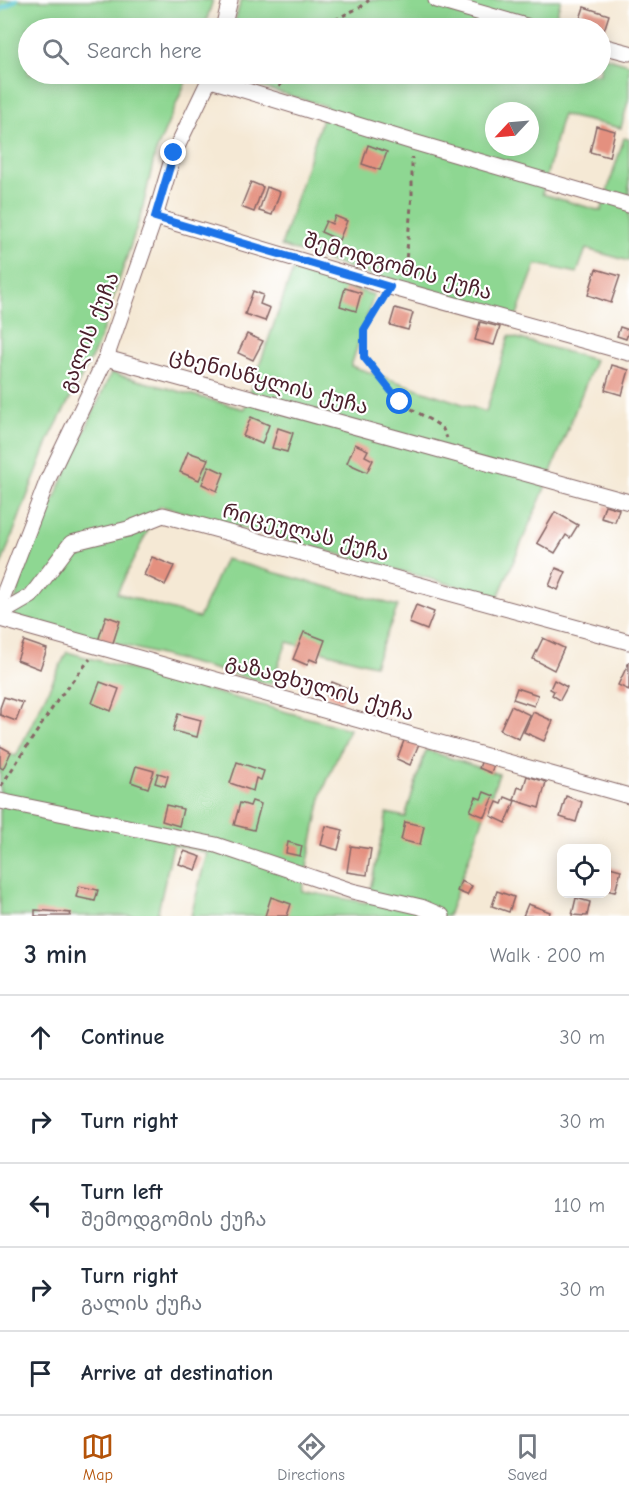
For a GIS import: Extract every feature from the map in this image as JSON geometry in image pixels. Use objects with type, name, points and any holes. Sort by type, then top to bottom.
[{"type":"street","points":[[226,18],[230,0]]},
{"type":"street","points":[[436,0],[498,18]]},
{"type":"street","points":[[611,48],[629,53]]},
{"type":"street","name":"გალის ქუჩა","points":[[0,604],[48,480],[106,358],[155,217],[174,153],[208,84]]},
{"type":"street","points":[[234,84],[413,142],[629,205]]},
{"type":"street","name":"შემოდგომის ქუჩა","points":[[155,217],[390,287],[629,353]]},
{"type":"street","name":"ცხენისწყლის ქუჩა","points":[[106,358],[629,502]]},
{"type":"street","name":"რიცეულას ქუჩა","points":[[0,615],[31,596],[71,543],[128,529],[163,515],[629,642]]},
{"type":"street","name":"გაზაფხულის ქუჩა","points":[[0,619],[629,796]]},
{"type":"street","points":[[0,801],[216,845],[352,891],[422,907],[442,916]]},
{"type":"path","points":[[339,18],[369,0]]},
{"type":"path","points":[[413,142],[412,195],[405,273],[390,287],[364,330],[364,357],[400,402],[442,427],[453,453]]},
{"type":"path","points":[[0,788],[59,698],[87,661],[105,648]]},
{"type":"green space","points":[[0,0],[213,0],[207,18],[18,18],[18,84],[185,84],[155,154],[142,211],[97,347],[49,439],[0,568]]},
{"type":"green space","points":[[241,0],[561,0],[555,18],[236,18]]},
{"type":"green space","points":[[611,59],[629,64],[629,98],[621,128],[562,115],[542,194],[601,211],[624,138],[629,139],[629,261],[586,249],[577,273],[536,264],[516,317],[387,280],[281,246],[326,106],[250,84],[611,84]]},
{"type":"green space","points":[[293,270],[374,295],[351,366],[486,412],[509,336],[595,360],[542,495],[498,597],[160,506],[117,593],[199,618],[225,559],[398,606],[374,665],[287,642],[271,684],[12,616],[23,568],[111,373],[244,409]]},
{"type":"green space","points":[[67,652],[349,729],[322,793],[302,891],[367,903],[387,813],[405,817],[426,750],[499,774],[448,916],[191,916],[207,853],[173,845],[157,916],[0,916],[0,752],[16,756]]},
{"type":"building","points":[[584,7],[609,15],[608,18],[580,18]]},
{"type":"building","points":[[596,126],[615,131],[609,157],[590,152]]},
{"type":"building","points":[[368,145],[387,152],[380,170],[362,164]]},
{"type":"building","points":[[251,182],[263,187],[254,212],[241,207]]},
{"type":"building","points":[[267,187],[280,192],[272,215],[259,211]]},
{"type":"building","points":[[335,216],[347,221],[339,240],[321,232],[326,221],[332,224]]},
{"type":"building","points":[[596,269],[620,276],[611,303],[588,295]]},
{"type":"building","points":[[345,288],[361,293],[356,311],[340,306]]},
{"type":"building","points":[[253,291],[263,295],[260,304],[270,308],[265,321],[245,314]]},
{"type":"building","points":[[395,308],[413,313],[408,330],[390,325]]},
{"type":"building","points":[[480,322],[500,327],[494,345],[475,340]]},
{"type":"building","points":[[620,327],[629,330],[626,339],[617,336]]},
{"type":"building","points":[[247,334],[263,341],[253,360],[238,353]]},
{"type":"building","points":[[612,365],[629,370],[622,395],[605,390]]},
{"type":"building","points":[[251,417],[269,425],[262,444],[243,436]]},
{"type":"building","points":[[278,428],[293,433],[287,452],[272,448]]},
{"type":"building","points":[[355,444],[368,450],[365,456],[373,460],[367,472],[347,463]]},
{"type":"building","points":[[188,452],[208,459],[199,480],[180,472]]},
{"type":"building","points":[[209,466],[224,473],[217,491],[202,484]]},
{"type":"building","points":[[605,505],[619,509],[615,522],[601,518]]},
{"type":"building","points":[[555,512],[578,525],[570,538],[566,535],[555,553],[537,543]]},
{"type":"building","points":[[152,557],[174,566],[165,585],[144,575]]},
{"type":"building","points":[[556,568],[566,572],[558,590],[549,586]]},
{"type":"building","points":[[416,605],[434,612],[427,630],[409,623]]},
{"type":"building","points":[[106,616],[120,621],[112,646],[98,641]]},
{"type":"building","points":[[304,632],[325,640],[317,662],[310,659],[307,665],[293,659]]},
{"type":"building","points":[[543,638],[564,648],[554,670],[533,659]]},
{"type":"building","points":[[24,641],[47,649],[40,669],[17,660]]},
{"type":"building","points":[[629,662],[629,690],[618,685]]},
{"type":"building","points":[[554,680],[567,687],[560,700],[552,695],[554,691],[550,689]]},
{"type":"building","points":[[100,682],[119,689],[111,711],[92,703]]},
{"type":"building","points":[[332,682],[347,688],[341,702],[327,696]]},
{"type":"building","points":[[517,688],[538,695],[534,706],[513,699]]},
{"type":"building","points":[[4,697],[23,703],[16,721],[0,715]]},
{"type":"building","points":[[511,706],[530,715],[519,739],[500,730]]},
{"type":"building","points":[[533,712],[553,721],[544,741],[524,732]]},
{"type":"building","points":[[178,714],[201,720],[197,737],[173,731]]},
{"type":"building","points":[[405,738],[419,744],[410,765],[397,759]]},
{"type":"building","points":[[0,746],[11,752],[3,769],[0,767]]},
{"type":"building","points":[[483,757],[495,762],[491,773],[479,768]]},
{"type":"building","points":[[237,762],[264,771],[261,780],[256,778],[253,791],[230,783]]},
{"type":"building","points":[[136,766],[154,771],[148,788],[131,782]]},
{"type":"building","points":[[158,773],[168,776],[165,786],[155,783]]},
{"type":"building","points":[[527,776],[546,782],[539,808],[514,800],[518,787],[523,789]]},
{"type":"building","points":[[484,792],[494,796],[485,817],[470,811],[476,797],[481,799]]},
{"type":"building","points":[[566,796],[582,802],[576,822],[560,817]]},
{"type":"building","points":[[505,797],[515,801],[506,823],[491,816],[497,802],[502,804]]},
{"type":"building","points":[[252,801],[261,804],[254,830],[234,825],[240,803],[250,806]]},
{"type":"building","points":[[166,805],[183,809],[179,826],[162,821]]},
{"type":"building","points":[[405,822],[424,826],[420,845],[401,840]]},
{"type":"building","points":[[326,826],[343,830],[338,850],[321,845]]},
{"type":"building","points":[[288,842],[302,846],[300,856],[286,853]]},
{"type":"building","points":[[351,846],[371,849],[367,875],[347,872]]},
{"type":"building","points":[[184,851],[201,857],[196,870],[179,864]]},
{"type":"building","points":[[611,867],[621,870],[615,892],[611,891]]},
{"type":"building","points":[[461,881],[472,886],[467,895],[457,891]]},
{"type":"building","points":[[79,886],[98,890],[95,901],[76,897]]},
{"type":"building","points":[[497,891],[514,897],[509,912],[492,906]]},
{"type":"building","points":[[271,897],[291,904],[287,916],[265,916]]},
{"type":"building","points":[[576,898],[590,902],[587,916],[572,915]]},
{"type":"building","points":[[528,904],[550,912],[549,916],[523,916]]},
{"type":"building","points":[[35,910],[71,913],[70,916],[35,916]]},
{"type":"waterway","points":[[0,10],[16,0]]},
{"type":"route","points":[[174,153],[155,217],[390,287],[364,330],[364,357],[400,402]]}]
